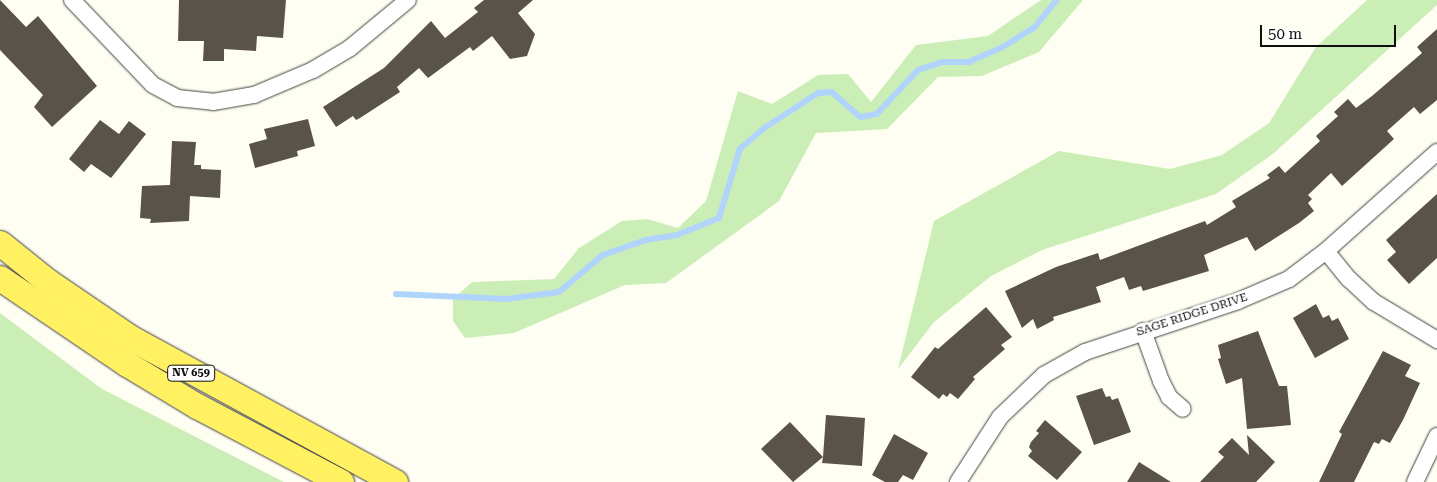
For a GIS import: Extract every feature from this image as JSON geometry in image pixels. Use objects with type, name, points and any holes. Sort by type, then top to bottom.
[{"type":"main road","name":"NV 659","points":[[0,242],[46,280],[131,338],[395,482]]},
{"type":"main road","name":"NV 659","points":[[0,278],[166,388],[341,482]]},
{"type":"street","points":[[72,0],[153,85],[177,98],[197,102],[231,100],[285,84],[350,48],[408,0]]},
{"type":"street","name":"SAGE RIDGE DRIVE","points":[[958,482],[987,434],[1024,391],[1077,356],[1143,331],[1262,291],[1289,279],[1326,251],[1437,152]]},
{"type":"street","points":[[1326,251],[1349,279],[1374,302],[1437,340]]},
{"type":"street","points":[[1143,331],[1161,382],[1169,397],[1183,409]]},
{"type":"street","points":[[1416,482],[1437,436]]},
{"type":"green space","points":[[1041,0],[1083,0],[1039,52],[982,76],[938,77],[887,129],[816,133],[779,201],[666,283],[625,285],[514,333],[465,338],[453,321],[453,299],[472,282],[554,279],[579,248],[622,221],[647,219],[678,228],[706,201],[738,91],[772,104],[818,75],[848,74],[871,102],[916,45],[988,36]]},
{"type":"green space","points":[[1367,0],[1437,0],[1437,5],[1274,153],[1216,194],[1042,250],[991,276],[934,322],[898,369],[934,221],[1059,151],[1170,169],[1222,155],[1269,123],[1316,47]]},
{"type":"green space","points":[[0,313],[102,389],[284,482],[0,482]]},
{"type":"building","points":[[0,0],[26,27],[38,16],[97,86],[52,127],[34,107],[43,95],[0,50]]},
{"type":"building","points":[[179,0],[286,0],[283,38],[257,36],[256,51],[224,49],[224,61],[203,61],[204,41],[178,41]]},
{"type":"building","points":[[484,0],[533,0],[518,13],[535,34],[527,56],[510,59],[492,36],[473,51],[470,47],[428,78],[419,68],[397,87],[400,92],[360,118],[356,120],[353,116],[336,127],[323,107],[384,68],[431,21],[445,38],[478,12],[474,8]]},
{"type":"building","points":[[1437,29],[1437,100],[1420,114],[1414,107],[1387,131],[1394,139],[1342,186],[1331,173],[1308,195],[1312,199],[1308,203],[1314,211],[1299,223],[1255,251],[1247,237],[1204,255],[1209,271],[1143,291],[1141,286],[1129,290],[1124,277],[1096,287],[1101,302],[1053,317],[1054,320],[1037,329],[1033,319],[1022,328],[1005,291],[1056,267],[1098,253],[1100,260],[1205,221],[1207,225],[1236,207],[1232,201],[1270,178],[1267,175],[1279,166],[1285,173],[1320,141],[1316,136],[1338,116],[1334,112],[1348,99],[1356,108],[1372,96],[1422,53],[1417,47]]},
{"type":"building","points":[[308,119],[315,146],[297,151],[298,156],[255,168],[249,144],[267,139],[264,129]]},
{"type":"building","points":[[100,120],[119,134],[129,121],[146,134],[111,178],[91,164],[84,172],[69,159]]},
{"type":"building","points":[[172,141],[196,142],[194,165],[201,165],[201,169],[221,170],[220,198],[190,196],[189,221],[150,223],[151,219],[140,218],[142,186],[170,185]]},
{"type":"building","points":[[1437,194],[1437,258],[1409,284],[1387,260],[1396,252],[1386,240]]},
{"type":"building","points":[[1316,304],[1323,318],[1329,315],[1332,321],[1338,318],[1349,339],[1315,358],[1293,318]]},
{"type":"building","points":[[986,307],[1012,337],[1001,345],[1005,349],[973,377],[975,379],[958,399],[950,393],[947,397],[943,394],[939,399],[911,377],[935,347],[938,349]]},
{"type":"building","points":[[1258,331],[1279,386],[1287,386],[1291,425],[1247,429],[1242,378],[1226,384],[1218,359],[1221,358],[1218,345]]},
{"type":"building","points":[[1383,351],[1411,365],[1405,376],[1420,383],[1403,420],[1390,443],[1382,439],[1379,444],[1374,442],[1354,482],[1319,482],[1342,434],[1339,432]]},
{"type":"building","points":[[1102,388],[1106,397],[1110,396],[1112,400],[1118,398],[1131,432],[1094,445],[1076,396]]},
{"type":"building","points":[[826,415],[865,418],[862,466],[822,463]]},
{"type":"building","points":[[1045,420],[1082,452],[1057,480],[1028,456],[1032,451],[1029,447],[1031,442],[1039,433],[1036,431]]},
{"type":"building","points":[[790,422],[823,457],[793,482],[761,449]]},
{"type":"building","points":[[894,434],[928,453],[913,480],[903,475],[898,482],[885,482],[872,475]]},
{"type":"building","points":[[1247,435],[1275,462],[1256,482],[1200,482],[1224,457],[1218,452],[1232,438],[1249,455]]},
{"type":"building","points":[[1139,462],[1171,482],[1127,482]]},
{"type":"waterway","points":[[396,294],[507,299],[559,292],[603,255],[646,240],[677,235],[719,218],[740,149],[763,129],[818,93],[832,92],[861,117],[877,114],[918,70],[942,62],[969,62],[1003,47],[1034,28],[1057,0]]}]
